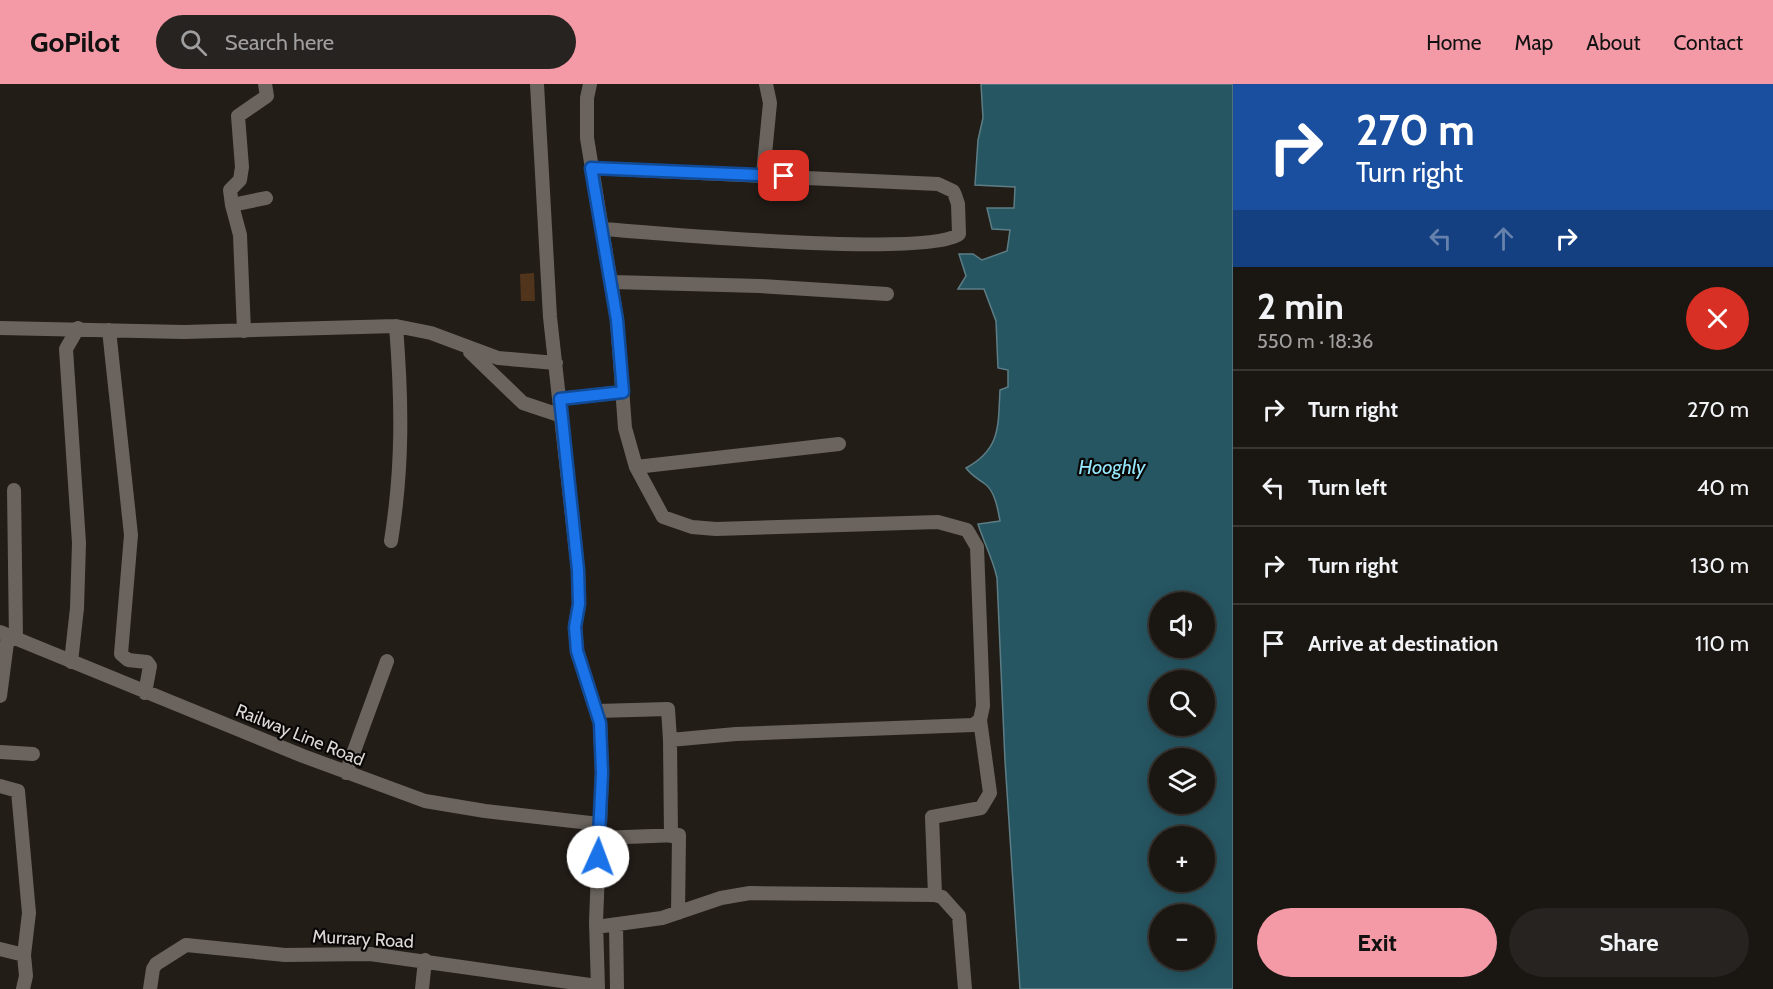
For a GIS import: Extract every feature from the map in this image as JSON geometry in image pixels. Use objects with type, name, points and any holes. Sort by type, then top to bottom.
[{"type":"street","points":[[244,331],[240,235],[230,190],[240,180],[242,167],[238,116],[267,96],[265,84]]},
{"type":"street","points":[[537,84],[550,317],[578,570],[579,604],[575,627],[577,651],[597,711],[602,773],[596,927],[598,988]]},
{"type":"street","points":[[590,84],[587,98],[587,138],[612,282],[625,428],[636,467],[663,517],[692,527],[716,529],[938,522],[967,530],[976,547],[983,706],[980,720],[990,793],[981,808],[932,817],[935,895]]},
{"type":"street","points":[[763,174],[770,103],[766,84]]},
{"type":"street","points":[[591,168],[763,174],[938,184],[955,195],[961,228],[960,234],[948,239],[893,244],[772,241],[603,229]]},
{"type":"street","points":[[232,205],[266,198]]},
{"type":"street","points":[[612,282],[760,286],[887,294]]},
{"type":"street","points":[[0,328],[244,331],[396,326],[431,333],[507,360],[556,363]]},
{"type":"street","points":[[391,541],[400,484],[401,452],[402,400],[396,326]]},
{"type":"street","points":[[70,662],[77,608],[79,543],[66,350],[78,328]]},
{"type":"street","points":[[109,330],[131,535],[121,654],[128,660],[147,662],[150,666],[145,693]]},
{"type":"street","points":[[463,345],[523,403],[562,416]]},
{"type":"street","points":[[560,399],[623,392]]},
{"type":"street","points":[[636,467],[839,444]]},
{"type":"street","points":[[0,696],[8,635],[14,490]]},
{"type":"street","name":"Railway Line Road","points":[[8,635],[145,693],[424,801],[599,831],[671,836]]},
{"type":"street","points":[[346,772],[387,661]]},
{"type":"street","points":[[597,711],[668,709],[671,836],[679,835],[678,913]]},
{"type":"street","points":[[670,740],[736,734],[973,725],[980,720]]},
{"type":"street","points":[[0,752],[33,754]]},
{"type":"street","points":[[0,786],[18,791],[29,913],[24,955],[26,968],[24,989]]},
{"type":"street","points":[[596,927],[678,913],[721,898],[750,893],[935,895],[942,897],[959,916],[964,989]]},
{"type":"street","points":[[616,925],[617,989]]},
{"type":"street","name":"Murrary Road","points":[[150,989],[156,964],[186,945],[275,954],[340,952],[425,960],[598,988]]},
{"type":"street","points":[[0,949],[24,955]]},
{"type":"street","points":[[422,989],[425,960]]},
{"type":"water","name":"Hooghly","points":[[981,84],[1233,84],[1233,989],[1020,989],[1005,761],[997,578],[978,524],[1000,521],[996,501],[991,491],[966,468],[986,453],[992,444],[998,425],[1000,390],[1008,387],[1008,370],[998,368],[996,321],[984,289],[958,289],[966,276],[959,254],[973,254],[982,260],[1007,251],[1010,230],[992,229],[987,208],[1014,208],[1015,187],[975,185],[978,140],[983,118]]},
{"type":"building","points":[[534,273],[535,301],[521,301],[520,274]]},
{"type":"route","points":[[598,857],[602,773],[600,723],[577,651],[575,627],[579,604],[578,570],[560,399],[623,392],[617,320],[606,241],[596,204],[591,168],[784,176]]}]
